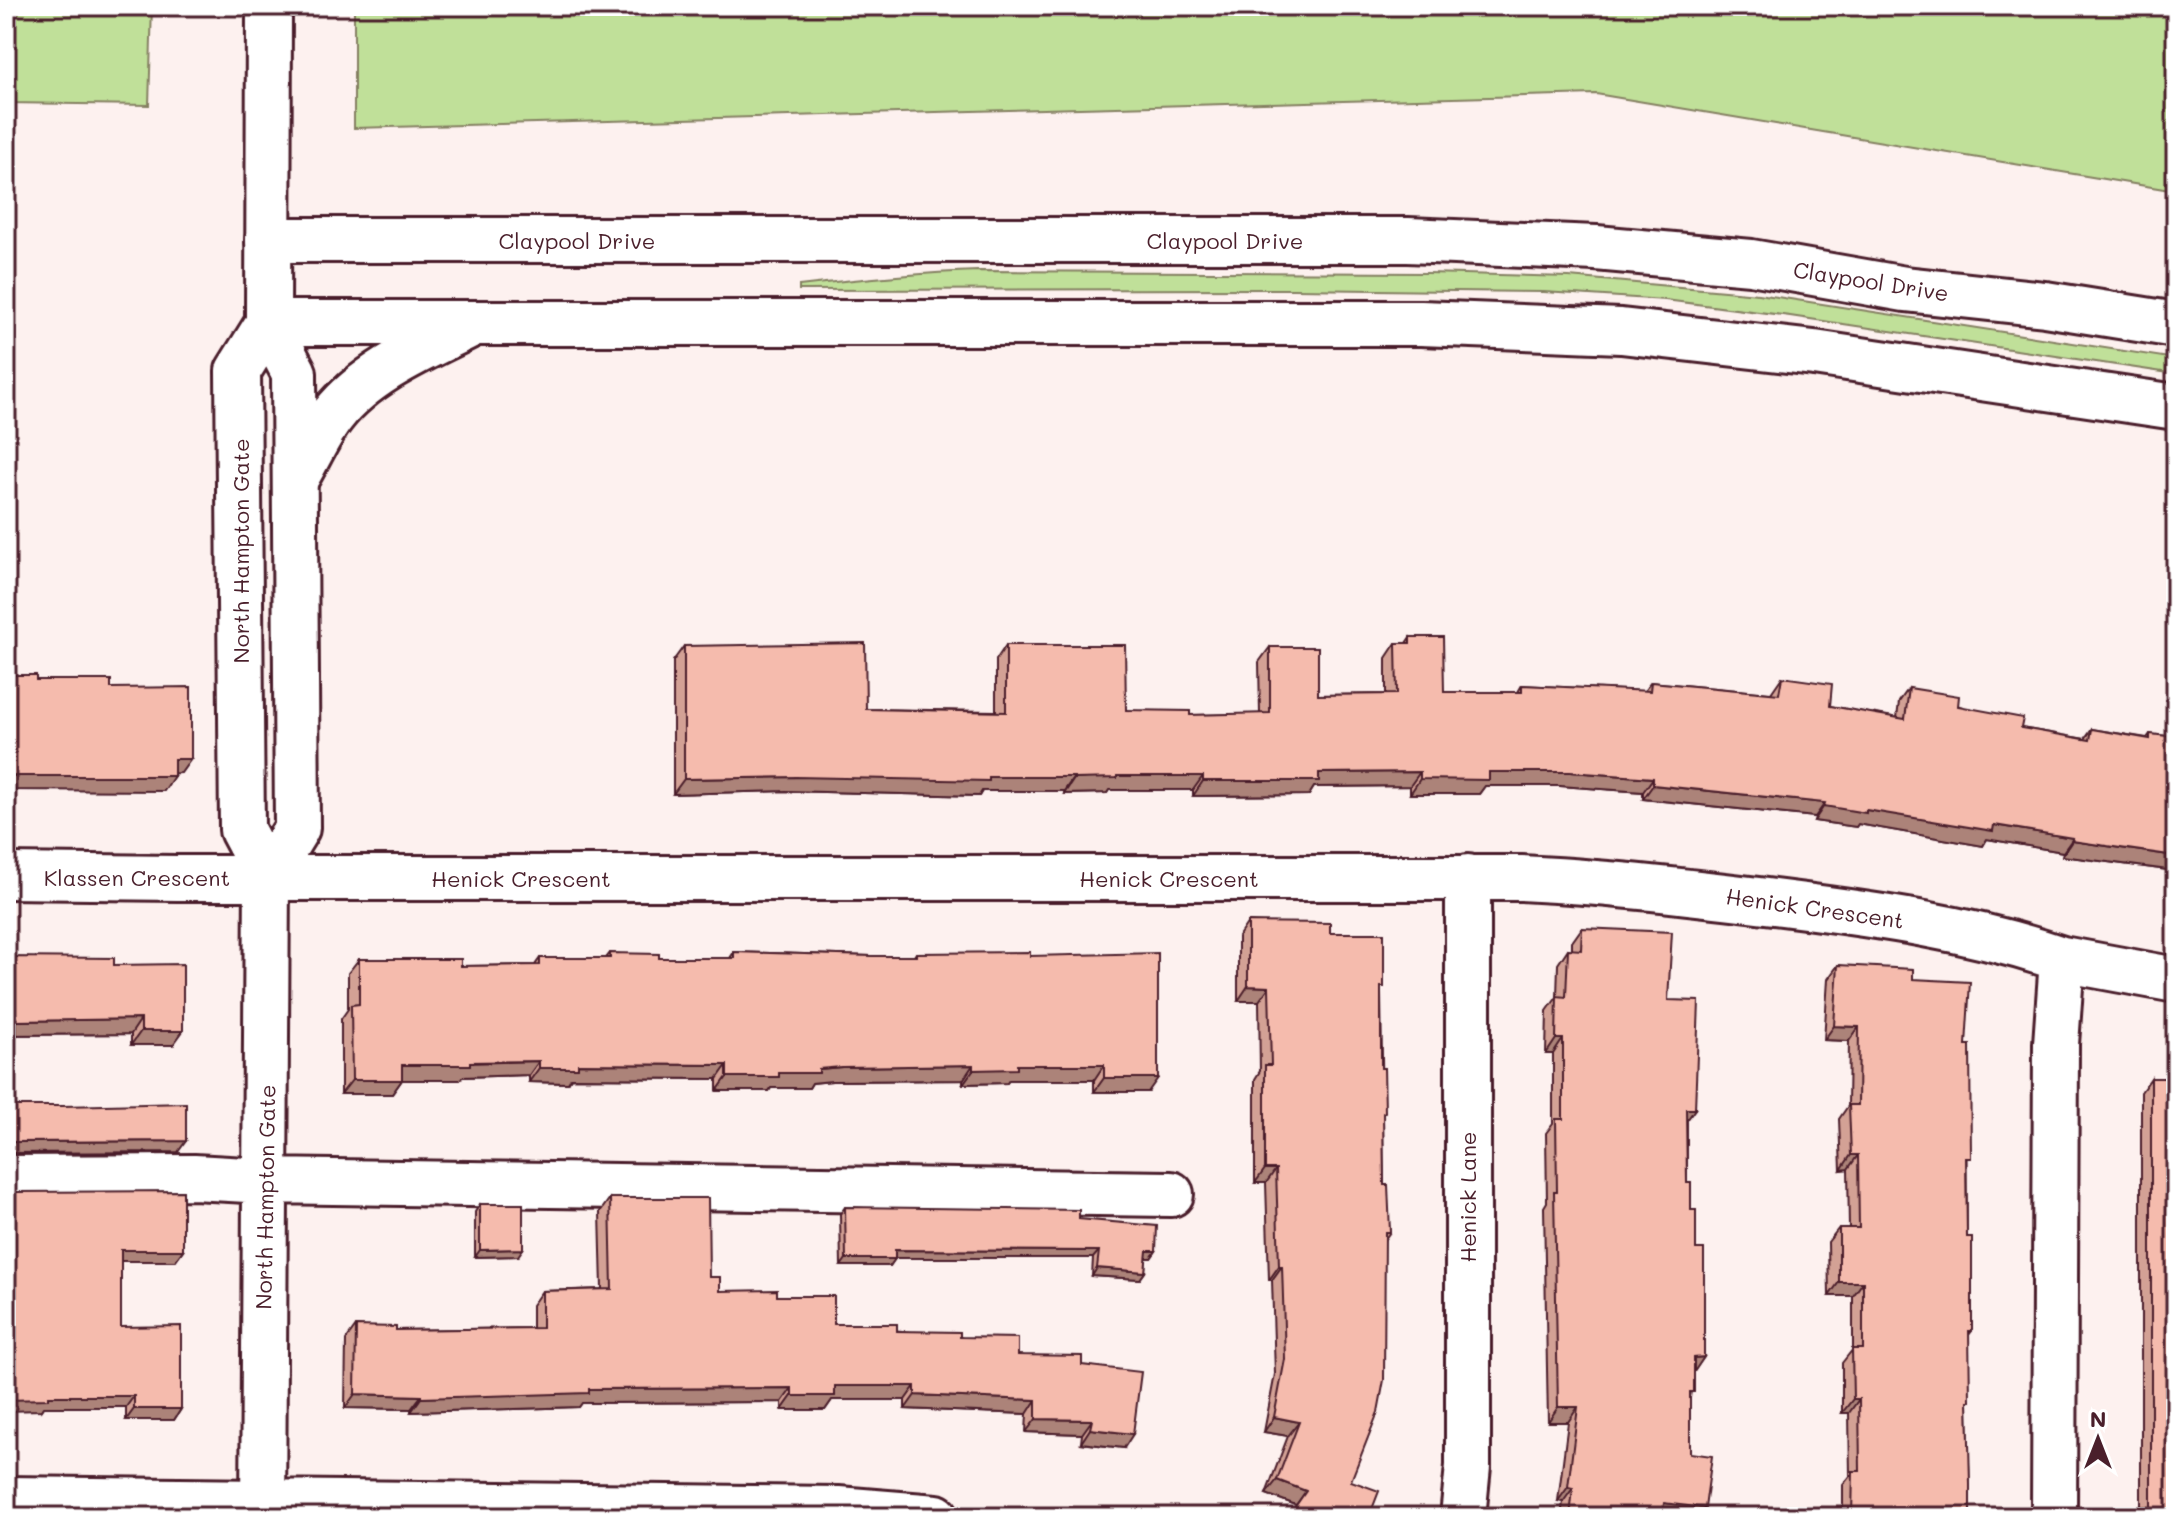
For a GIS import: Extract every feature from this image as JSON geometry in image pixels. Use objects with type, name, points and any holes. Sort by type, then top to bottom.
[{"type":"street","points":[[267,877],[297,828],[294,373],[268,323],[269,6]]},
{"type":"street","name":"Claypool Drive","points":[[268,240],[1424,240],[1596,248],[1751,262],[1905,289],[2045,304],[2176,325]]},
{"type":"street","points":[[295,480],[333,415],[357,391],[410,355],[478,321]]},
{"type":"street","points":[[268,323],[1421,323],[1621,331],[1814,353],[2176,407]]},
{"type":"street","name":"North Hampton Gate","points":[[263,1508],[267,877],[242,830],[238,371],[268,323]]},
{"type":"street","name":"Klassen Crescent","points":[[6,876],[267,877]]},
{"type":"street","name":"Henick Crescent","points":[[267,877],[1468,877],[1593,881],[1873,915],[1986,936],[2062,959],[2176,980]]},
{"type":"street","name":"Henick Lane","points":[[1463,1517],[1468,1466],[1468,877]]},
{"type":"street","points":[[2054,1517],[2056,1044],[2062,959]]},
{"type":"street","points":[[6,1178],[194,1177],[266,1181],[1171,1194]]},
{"type":"street","points":[[6,1499],[263,1508],[822,1509],[936,1517]]},
{"type":"green space","points":[[6,6],[152,6],[149,105],[6,103]]},
{"type":"green space","points":[[354,6],[2176,6],[2176,191],[1596,94],[354,128]]},
{"type":"green space","points":[[978,271],[1428,273],[1569,277],[1758,294],[2176,359],[2176,374],[1790,316],[1665,300],[1544,292],[799,290],[799,286],[843,281]]},
{"type":"building","points":[[1410,637],[1443,637],[1444,692],[1522,692],[1522,685],[1650,691],[1651,682],[1779,694],[1782,677],[1832,684],[1830,706],[1905,719],[1909,688],[1959,696],[1958,706],[2023,718],[2021,728],[2090,740],[2092,729],[2150,739],[2150,734],[2176,737],[2176,856],[2072,841],[2073,838],[1994,825],[1993,831],[1824,806],[1825,803],[1653,785],[1653,778],[1570,772],[1489,772],[1489,780],[1420,779],[1420,772],[1319,773],[1319,781],[1203,781],[1203,776],[989,777],[989,781],[796,777],[684,779],[684,646],[865,643],[866,709],[1006,712],[1006,645],[1125,645],[1126,710],[1190,711],[1190,715],[1270,713],[1270,647],[1318,647],[1318,695],[1397,694],[1396,643],[1410,643]]},
{"type":"building","points":[[6,675],[36,675],[36,680],[111,680],[111,688],[191,687],[191,759],[174,759],[174,776],[6,776]]},
{"type":"building","points":[[1248,922],[1330,923],[1330,933],[1384,933],[1381,1068],[1384,1068],[1384,1185],[1388,1185],[1390,1232],[1385,1232],[1384,1380],[1378,1412],[1351,1481],[1379,1491],[1369,1517],[1288,1517],[1306,1491],[1277,1480],[1299,1422],[1274,1417],[1285,1359],[1276,1169],[1265,1169],[1265,1065],[1271,1065],[1269,987],[1248,986]]},
{"type":"building","points":[[1582,928],[1672,932],[1668,1000],[1699,1001],[1695,1109],[1686,1109],[1687,1183],[1691,1183],[1691,1210],[1696,1210],[1696,1249],[1704,1249],[1704,1357],[1694,1358],[1694,1392],[1690,1392],[1690,1453],[1712,1456],[1705,1508],[1664,1503],[1662,1517],[1570,1517],[1573,1488],[1568,1487],[1578,1407],[1558,1407],[1554,1192],[1557,1192],[1556,1119],[1563,1119],[1563,1039],[1556,1039],[1557,996],[1566,997],[1568,949],[1581,950]]},
{"type":"building","points":[[734,952],[872,956],[916,956],[916,953],[1030,952],[1030,956],[1158,953],[1158,1078],[1104,1078],[1104,1065],[1017,1065],[1017,1069],[973,1070],[973,1065],[842,1067],[819,1069],[819,1073],[779,1073],[779,1077],[727,1077],[727,1065],[578,1064],[578,1068],[539,1068],[539,1061],[402,1065],[402,1080],[352,1080],[351,1005],[359,1004],[359,959],[461,959],[461,966],[540,965],[540,958],[610,958],[610,953],[659,954],[659,958],[734,958]]},
{"type":"building","points":[[6,957],[114,958],[114,965],[183,964],[183,1031],[141,1031],[141,1019],[16,1021],[16,1018],[6,1018]]},
{"type":"building","points":[[1838,965],[1913,969],[1913,979],[1970,982],[1966,1045],[1970,1045],[1971,1158],[1966,1158],[1967,1237],[1972,1237],[1968,1401],[1970,1517],[1852,1517],[1853,1471],[1860,1471],[1859,1399],[1853,1399],[1852,1349],[1863,1349],[1863,1282],[1839,1282],[1839,1228],[1859,1228],[1858,1155],[1851,1155],[1849,1105],[1858,1105],[1859,1027],[1834,1026]]},
{"type":"building","points":[[2151,1078],[2176,1078],[2176,1517],[2151,1517]]},
{"type":"building","points":[[186,1103],[186,1141],[6,1144],[6,1106]]},
{"type":"building","points":[[6,1190],[183,1191],[183,1250],[121,1250],[121,1327],[181,1326],[181,1409],[134,1409],[134,1396],[48,1396],[48,1399],[6,1400]]},
{"type":"building","points":[[610,1198],[708,1198],[709,1277],[720,1277],[720,1291],[777,1290],[777,1296],[834,1296],[834,1324],[897,1324],[897,1331],[960,1332],[960,1337],[1018,1338],[1018,1355],[1082,1356],[1082,1365],[1141,1372],[1133,1434],[1090,1429],[1092,1420],[1036,1419],[1036,1400],[915,1395],[915,1386],[835,1386],[835,1396],[792,1396],[792,1388],[589,1389],[589,1393],[421,1398],[355,1394],[356,1326],[396,1327],[396,1330],[542,1328],[542,1291],[612,1289]]},
{"type":"building","points":[[480,1204],[523,1204],[523,1249],[480,1250]]},
{"type":"building","points":[[845,1207],[1079,1210],[1079,1219],[1157,1226],[1156,1251],[1147,1251],[1145,1272],[1097,1268],[1099,1251],[895,1250],[895,1259],[846,1259]]}]
